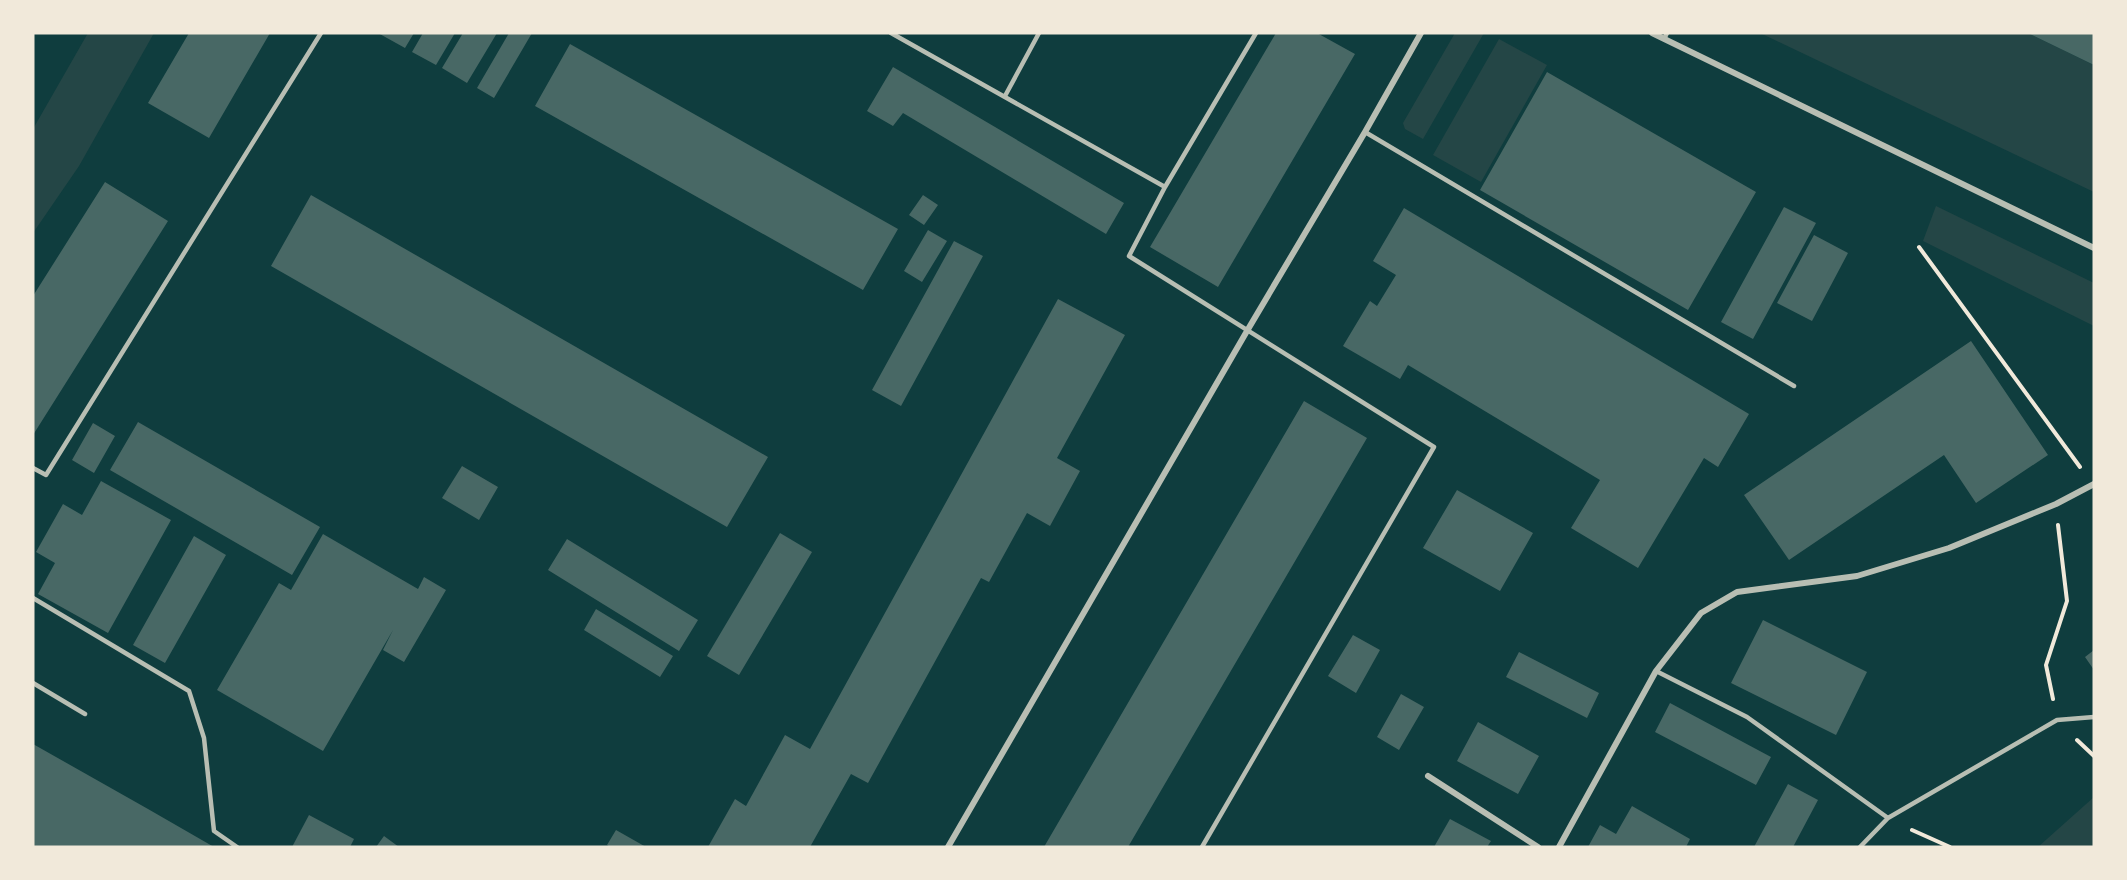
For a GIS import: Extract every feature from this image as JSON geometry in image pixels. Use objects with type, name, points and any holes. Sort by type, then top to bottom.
[{"type":"street","points":[[948,847],[1421,33]]},
{"type":"street","points":[[1652,33],[1666,36],[2094,248]]},
{"type":"street","points":[[1559,847],[1656,671],[1701,613],[1737,592],[1857,576],[1949,548],[2056,504],[2094,485]]},
{"type":"street","points":[[1428,777],[1538,847]]},
{"type":"lane","points":[[33,468],[46,475],[321,33]]},
{"type":"lane","points":[[891,33],[1166,187]]},
{"type":"lane","points":[[1005,96],[1039,33]]},
{"type":"lane","points":[[1202,847],[1434,447],[1129,256],[1166,187],[1256,33]]},
{"type":"lane","points":[[1365,132],[1794,386]]},
{"type":"lane","points":[[33,598],[189,691],[204,738],[214,831],[237,847]]},
{"type":"lane","points":[[1656,671],[1747,717],[1888,818]]},
{"type":"lane","points":[[33,683],[85,714]]},
{"type":"lane","points":[[1860,847],[1888,818],[2057,720],[2094,717]]},
{"type":"path","points":[[1919,247],[2094,485]]},
{"type":"path","points":[[2056,504],[2067,601],[2046,665],[2057,720]]},
{"type":"path","points":[[1888,818],[1950,847]]},
{"type":"shaded area","points":[[88,33],[154,33],[79,166],[33,233],[33,129]]},
{"type":"shaded area","points":[[1455,33],[1484,33],[1423,139],[1405,129],[1403,123]]},
{"type":"shaded area","points":[[1760,33],[2028,33],[2094,65],[2094,192]]},
{"type":"shaded area","points":[[1499,39],[1547,65],[1481,182],[1433,155]]},
{"type":"shaded area","points":[[1936,206],[2094,283],[2094,326],[1923,241]]},
{"type":"shaded area","points":[[2094,797],[2094,847],[2038,847]]},
{"type":"building","points":[[189,33],[270,33],[209,138],[148,103]]},
{"type":"building","points":[[378,33],[414,33],[405,48]]},
{"type":"building","points":[[423,33],[455,33],[436,65],[412,52]]},
{"type":"building","points":[[463,33],[497,33],[467,83],[442,68]]},
{"type":"building","points":[[509,33],[532,33],[494,98],[477,88]]},
{"type":"building","points":[[1276,33],[1317,33],[1355,54],[1218,287],[1150,247]]},
{"type":"building","points":[[2028,33],[2094,33],[2094,65]]},
{"type":"building","points":[[570,44],[898,229],[863,290],[535,106]]},
{"type":"building","points":[[893,67],[1124,203],[1106,234],[903,113],[893,126],[867,111]]},
{"type":"building","points":[[1547,72],[1756,192],[1688,310],[1480,190]]},
{"type":"building","points":[[105,182],[168,221],[33,435],[33,296]]},
{"type":"building","points":[[311,195],[768,457],[727,527],[271,266]]},
{"type":"building","points":[[923,195],[938,205],[924,225],[909,215]]},
{"type":"building","points":[[1784,207],[1816,223],[1753,339],[1721,322]]},
{"type":"building","points":[[1404,208],[1749,414],[1718,467],[1704,458],[1638,568],[1571,528],[1600,480],[1408,365],[1400,379],[1343,346],[1370,301],[1377,306],[1396,275],[1373,261]]},
{"type":"building","points":[[928,230],[947,241],[922,282],[904,271]]},
{"type":"building","points":[[1814,235],[1848,253],[1812,321],[1777,303]]},
{"type":"building","points":[[954,241],[983,256],[901,406],[872,390]]},
{"type":"building","points":[[1058,299],[1125,335],[1057,458],[1080,471],[1050,526],[1027,513],[989,582],[981,578],[868,783],[851,774],[810,847],[708,847],[735,799],[746,806],[785,735],[810,749]]},
{"type":"building","points":[[1971,341],[2048,455],[1976,503],[1944,455],[1789,560],[1744,495]]},
{"type":"building","points":[[1304,401],[1367,438],[1128,847],[1044,847]]},
{"type":"building","points":[[138,422],[320,527],[292,575],[110,470]]},
{"type":"building","points":[[93,423],[115,436],[94,473],[72,460]]},
{"type":"building","points":[[462,466],[498,487],[479,520],[442,498]]},
{"type":"building","points":[[101,481],[171,520],[108,633],[38,594],[55,563],[36,552],[63,504],[82,515]]},
{"type":"building","points":[[1457,490],[1533,533],[1500,591],[1423,548]]},
{"type":"building","points":[[780,533],[812,552],[739,675],[707,656]]},
{"type":"building","points":[[323,534],[418,589],[424,577],[446,590],[404,662],[383,650],[393,630],[323,751],[217,690],[279,583],[291,590]]},
{"type":"building","points":[[194,536],[226,555],[165,663],[133,645]]},
{"type":"building","points":[[567,539],[698,620],[679,651],[548,570]]},
{"type":"building","points":[[596,609],[673,656],[660,677],[584,630]]},
{"type":"building","points":[[1763,620],[1867,672],[1836,735],[1731,683]]},
{"type":"building","points":[[1353,635],[1380,650],[1356,693],[1328,676]]},
{"type":"building","points":[[2094,650],[2094,670],[2085,657]]},
{"type":"building","points":[[1519,652],[1599,693],[1587,718],[1506,677]]},
{"type":"building","points":[[1401,694],[1424,707],[1399,750],[1377,737]]},
{"type":"building","points":[[1670,703],[1771,757],[1756,785],[1655,732]]},
{"type":"building","points":[[1478,722],[1539,756],[1518,794],[1457,761]]},
{"type":"building","points":[[33,744],[148,809],[214,847],[33,847]]},
{"type":"building","points":[[1788,784],[1818,800],[1793,847],[1754,847]]},
{"type":"building","points":[[1632,806],[1690,839],[1686,847],[1588,847],[1600,825],[1616,834]]},
{"type":"building","points":[[309,815],[354,839],[350,847],[292,847]]},
{"type":"building","points":[[1450,819],[1491,841],[1487,847],[1434,847]]},
{"type":"building","points":[[616,830],[646,847],[610,847],[607,845]]},
{"type":"building","points":[[384,836],[399,847],[376,847]]}]
